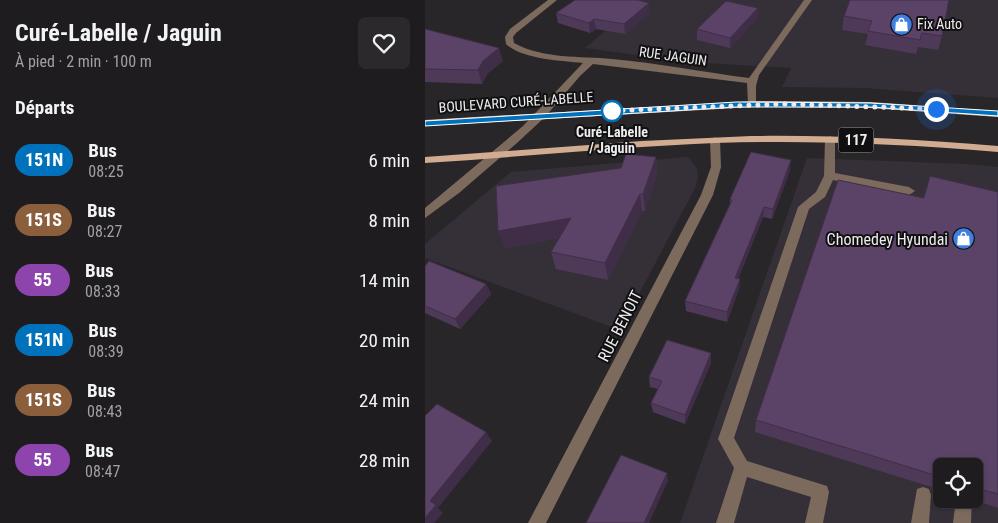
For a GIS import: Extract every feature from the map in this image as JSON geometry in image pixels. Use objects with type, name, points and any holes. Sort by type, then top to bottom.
[{"type":"main road","name":"BOULEVARD CURÉ-LABELLE","points":[[425,124],[753,104],[870,105],[998,114]]},
{"type":"main road","name":"117","points":[[425,160],[715,140],[830,139],[930,143],[998,149]]},
{"type":"street","name":"RUE JAGUIN","points":[[553,0],[513,31],[509,37],[510,44],[521,49],[590,62],[612,62],[752,81]]},
{"type":"street","points":[[753,104],[752,81],[808,0]]},
{"type":"street","points":[[425,214],[497,155],[540,116],[578,72],[590,62]]},
{"type":"street","points":[[814,523],[821,492],[742,467],[726,439],[804,207],[821,194],[829,176],[830,139]]},
{"type":"street","name":"RUE BENOIT","points":[[537,523],[707,195],[716,167],[715,140]]},
{"type":"street","points":[[829,176],[909,191]]},
{"type":"street","points":[[725,523],[742,467]]},
{"type":"street","points":[[920,523],[923,495]]},
{"type":"street","points":[[962,523],[963,508]]},
{"type":"shaded area","points":[[641,0],[998,0],[998,98],[865,88],[782,87],[791,68],[688,62],[585,48]]},
{"type":"shaded area","points":[[688,157],[697,168],[698,177],[695,188],[620,330],[425,258],[425,244],[511,172]]},
{"type":"shaded area","points":[[807,158],[968,164],[998,167],[998,523],[680,523]]},
{"type":"building","points":[[575,0],[638,0],[649,3],[624,24],[594,19],[589,23],[556,13]]},
{"type":"building","points":[[850,0],[949,0],[942,36],[922,33],[920,40],[868,31],[872,21],[844,16]]},
{"type":"building","points":[[726,1],[758,8],[730,38],[697,29]]},
{"type":"building","points":[[425,29],[499,48],[483,61],[478,70],[425,69]]},
{"type":"building","points":[[751,152],[791,160],[773,209],[764,207],[735,278],[740,279],[727,312],[685,301],[732,200],[730,199]]},
{"type":"building","points":[[626,154],[656,157],[643,194],[640,194],[605,263],[551,252],[571,218],[498,231],[496,186],[621,168]]},
{"type":"building","points":[[930,176],[998,192],[998,494],[983,490],[983,458],[933,458],[933,475],[756,420],[838,180],[924,198]]},
{"type":"building","points":[[429,261],[486,284],[455,319],[425,306],[425,266]]},
{"type":"building","points":[[667,340],[711,353],[685,415],[651,403],[662,381],[649,377]]},
{"type":"building","points":[[437,404],[486,432],[430,501],[436,505],[425,518],[425,416]]},
{"type":"building","points":[[621,455],[667,473],[644,523],[586,523]]},
{"type":"bus line","name":"151N","points":[[425,123],[736,104],[870,105],[998,114]]},
{"type":"place","name":"Fix Auto","points":[[901,24]]},
{"type":"place","name":"Curé-Labelle / Jaguin","points":[[612,111]]},
{"type":"place","name":"Chomedey Hyundai","points":[[964,239]]},
{"type":"route","points":[[612,111],[604,111],[736,104],[870,105],[936,109]]}]
